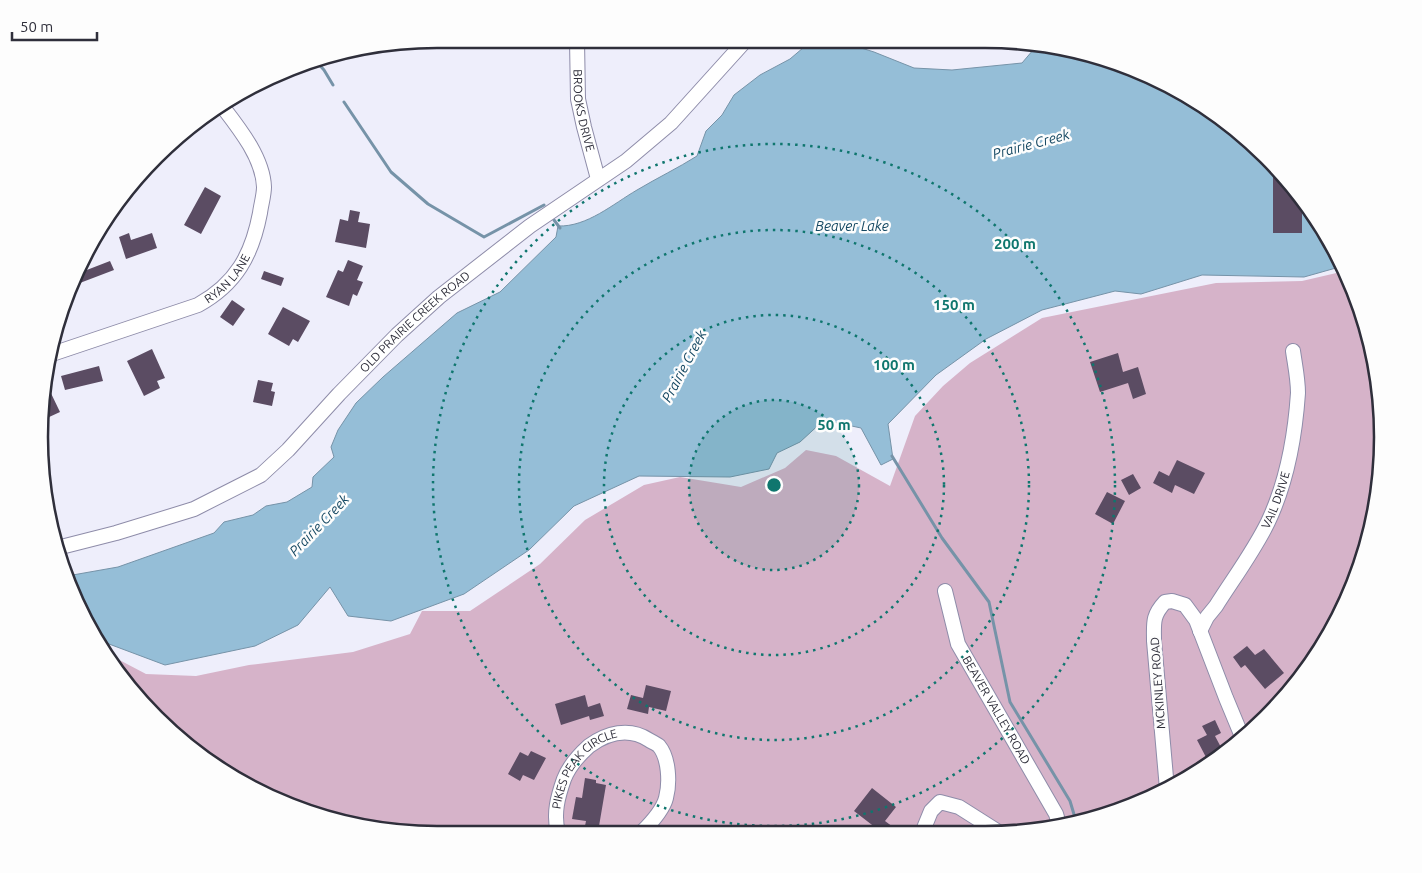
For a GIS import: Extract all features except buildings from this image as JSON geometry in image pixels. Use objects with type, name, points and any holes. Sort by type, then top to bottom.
[{"type":"street","name":"BROOKS DRIVE","points":[[577,48],[578,98],[598,179]]},
{"type":"street","name":"OLD PRAIRIE CREEK ROAD","points":[[64,546],[116,533],[194,509],[261,475],[288,450],[397,334],[439,297],[530,226],[626,161],[671,123],[739,48]]},
{"type":"street","name":"RYAN LANE","points":[[57,352],[198,305],[214,296],[229,282],[241,265],[251,246],[257,226],[264,186],[251,148],[225,110]]},
{"type":"street","name":"VAIL DRIVE","points":[[1200,631],[1267,524],[1282,489],[1287,471],[1297,409],[1298,392],[1293,351]]},
{"type":"street","name":"BEAVER VALLEY ROAD","points":[[945,591],[958,644],[1057,819]]},
{"type":"street","name":"MCKINLEY ROAD","points":[[1166,780],[1154,641],[1156,612],[1165,602],[1172,601],[1185,605],[1196,620],[1200,631]]},
{"type":"street","points":[[1200,631],[1240,731]]},
{"type":"street","name":"PIKES PEAK CIRCLE","points":[[556,826],[557,798],[566,774],[580,753],[600,738],[620,732],[641,734],[659,746],[669,770],[666,799],[648,826]]},
{"type":"street","points":[[925,826],[931,811],[940,802],[959,807],[989,826]]},
{"type":"shaded area","points":[[1338,273],[1354,311],[1367,361],[1374,411],[1374,462],[1367,512],[1354,562],[1334,609],[1309,653],[1261,712],[1202,760],[1158,785],[1111,805],[1061,818],[1011,825],[985,826],[436,826],[386,822],[361,818],[311,805],[264,785],[220,760],[161,712],[118,659],[146,674],[196,676],[249,665],[353,652],[410,634],[422,611],[470,611],[540,564],[585,520],[644,485],[680,477],[741,487],[785,468],[806,450],[836,456],[890,486],[915,416],[943,386],[970,363],[1042,318],[1216,283],[1302,281]]},
{"type":"water","name":"Beaver Lake","points":[[803,48],[861,48],[914,68],[952,70],[1022,63],[1033,51],[1061,55],[1111,68],[1158,88],[1180,100],[1202,113],[1242,144],[1261,161],[1294,200],[1309,220],[1336,268],[1304,277],[1202,275],[1141,294],[1115,291],[1042,310],[986,339],[936,375],[888,424],[893,459],[881,465],[861,428],[824,420],[800,442],[777,453],[769,469],[730,477],[639,476],[574,506],[529,550],[464,594],[391,621],[348,616],[330,587],[298,625],[255,646],[165,665],[107,643],[88,609],[73,575],[118,567],[214,533],[224,522],[253,515],[266,506],[287,502],[312,487],[313,477],[334,457],[331,447],[338,430],[356,403],[383,377],[457,313],[500,292],[556,237],[558,226],[579,223],[589,219],[697,156],[706,131],[722,115],[734,95],[760,75],[790,59]]},
{"type":"waterway","points":[[320,66],[333,85]]},
{"type":"waterway","points":[[344,102],[391,172],[428,204],[484,237],[544,205]]},
{"type":"waterway","points":[[554,220],[560,228]]},
{"type":"waterway","points":[[892,456],[942,538],[989,602],[1010,702],[1070,801],[1074,815]]},
{"type":"water label","name":"Prairie Creek","points":[[1031,144]]},
{"type":"water label","name":"Prairie Creek","points":[[684,366]]},
{"type":"water label","name":"Prairie Creek","points":[[319,525]]}]
